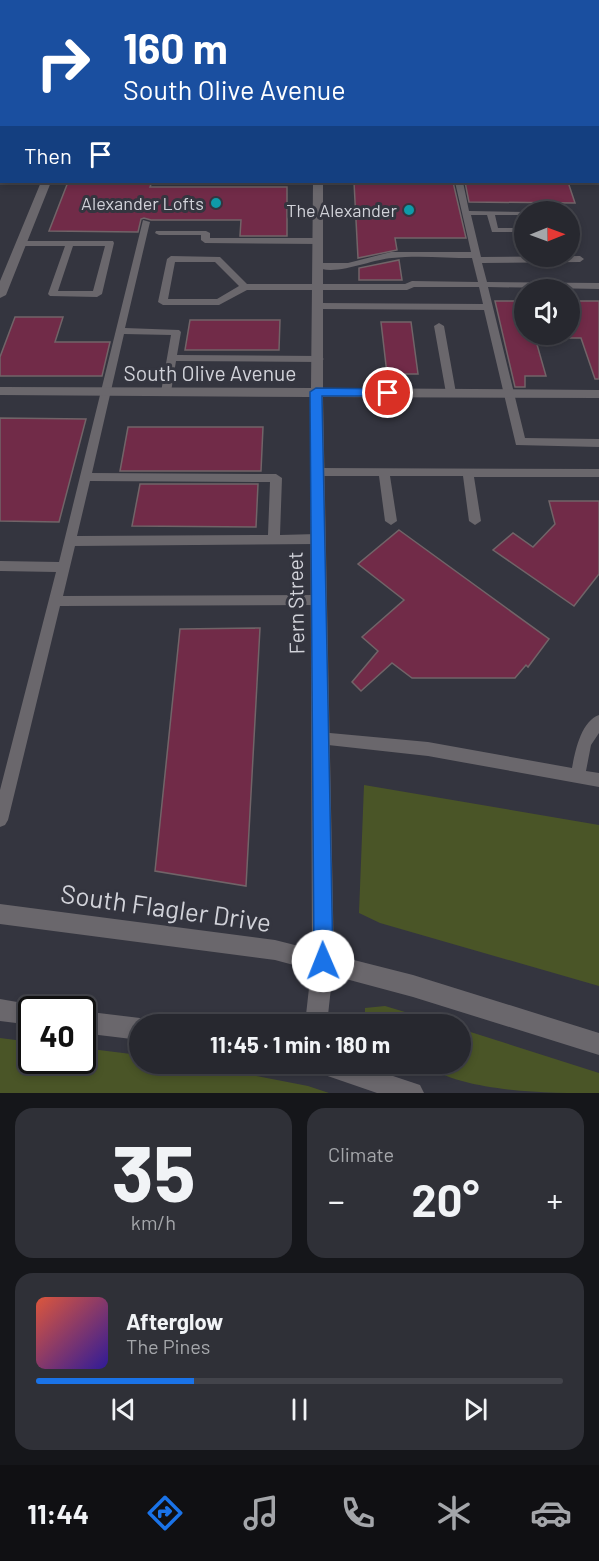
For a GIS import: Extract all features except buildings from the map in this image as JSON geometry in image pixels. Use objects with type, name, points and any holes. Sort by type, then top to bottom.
[{"type":"street","points":[[0,296],[46,183]]},
{"type":"street","name":"Fern Street","points":[[317,1014],[323,961],[316,392],[319,359],[318,183]]},
{"type":"street","name":"South Olive Avenue","points":[[0,391],[599,394]]},
{"type":"street","name":"South Flagler Drive","points":[[0,914],[251,945],[323,961],[504,1013],[599,1044]]},
{"type":"street","points":[[0,1010],[18,1012]]},
{"type":"street","points":[[96,1024],[129,1028]]},
{"type":"street","points":[[354,1074],[412,1093]]},
{"type":"lane","points":[[459,183],[520,442],[599,443]]},
{"type":"lane","points":[[466,213],[514,213]]},
{"type":"lane","points":[[490,213],[495,230],[514,230]]},
{"type":"lane","points":[[0,820],[70,541],[146,222]]},
{"type":"lane","points":[[159,233],[206,233],[205,240],[319,241]]},
{"type":"lane","points":[[21,243],[70,243],[110,243],[97,294],[53,294],[70,243]]},
{"type":"lane","points":[[319,266],[348,266],[391,255],[514,258]]},
{"type":"lane","points":[[245,286],[217,259],[171,259],[164,302],[219,302],[245,286],[599,286]]},
{"type":"lane","points":[[319,306],[488,307]]},
{"type":"lane","points":[[439,327],[451,393]]},
{"type":"lane","points":[[119,331],[176,332],[166,392]]},
{"type":"lane","points":[[172,358],[319,359]]},
{"type":"lane","points":[[317,472],[599,473]]},
{"type":"lane","points":[[384,472],[391,520]]},
{"type":"lane","points":[[468,472],[476,521]]},
{"type":"lane","points":[[84,477],[276,478],[274,539]]},
{"type":"lane","points":[[70,541],[317,538]]},
{"type":"lane","points":[[0,566],[63,567]]},
{"type":"lane","points":[[55,601],[318,600]]},
{"type":"lane","points":[[578,774],[584,743],[599,721]]},
{"type":"lane","points":[[319,738],[428,749],[578,774],[599,780]]},
{"type":"green space","points":[[364,785],[599,825],[599,986],[380,923],[359,913]]},
{"type":"green space","points":[[385,1006],[412,1014],[365,1014],[365,1008]]},
{"type":"green space","points":[[471,1032],[599,1073],[599,1093],[556,1093],[508,1089],[461,1081],[441,1074],[471,1074]]},
{"type":"green space","points":[[0,1038],[18,1040],[18,1074],[96,1074],[96,1050],[129,1054],[129,1074],[246,1074],[308,1086],[329,1093],[0,1093]]},
{"type":"place","name":"Alexander Lofts","points":[[216,203]]},
{"type":"place","name":"The Alexander","points":[[409,210]]},
{"type":"route","points":[[323,961],[316,392],[388,393]]}]
